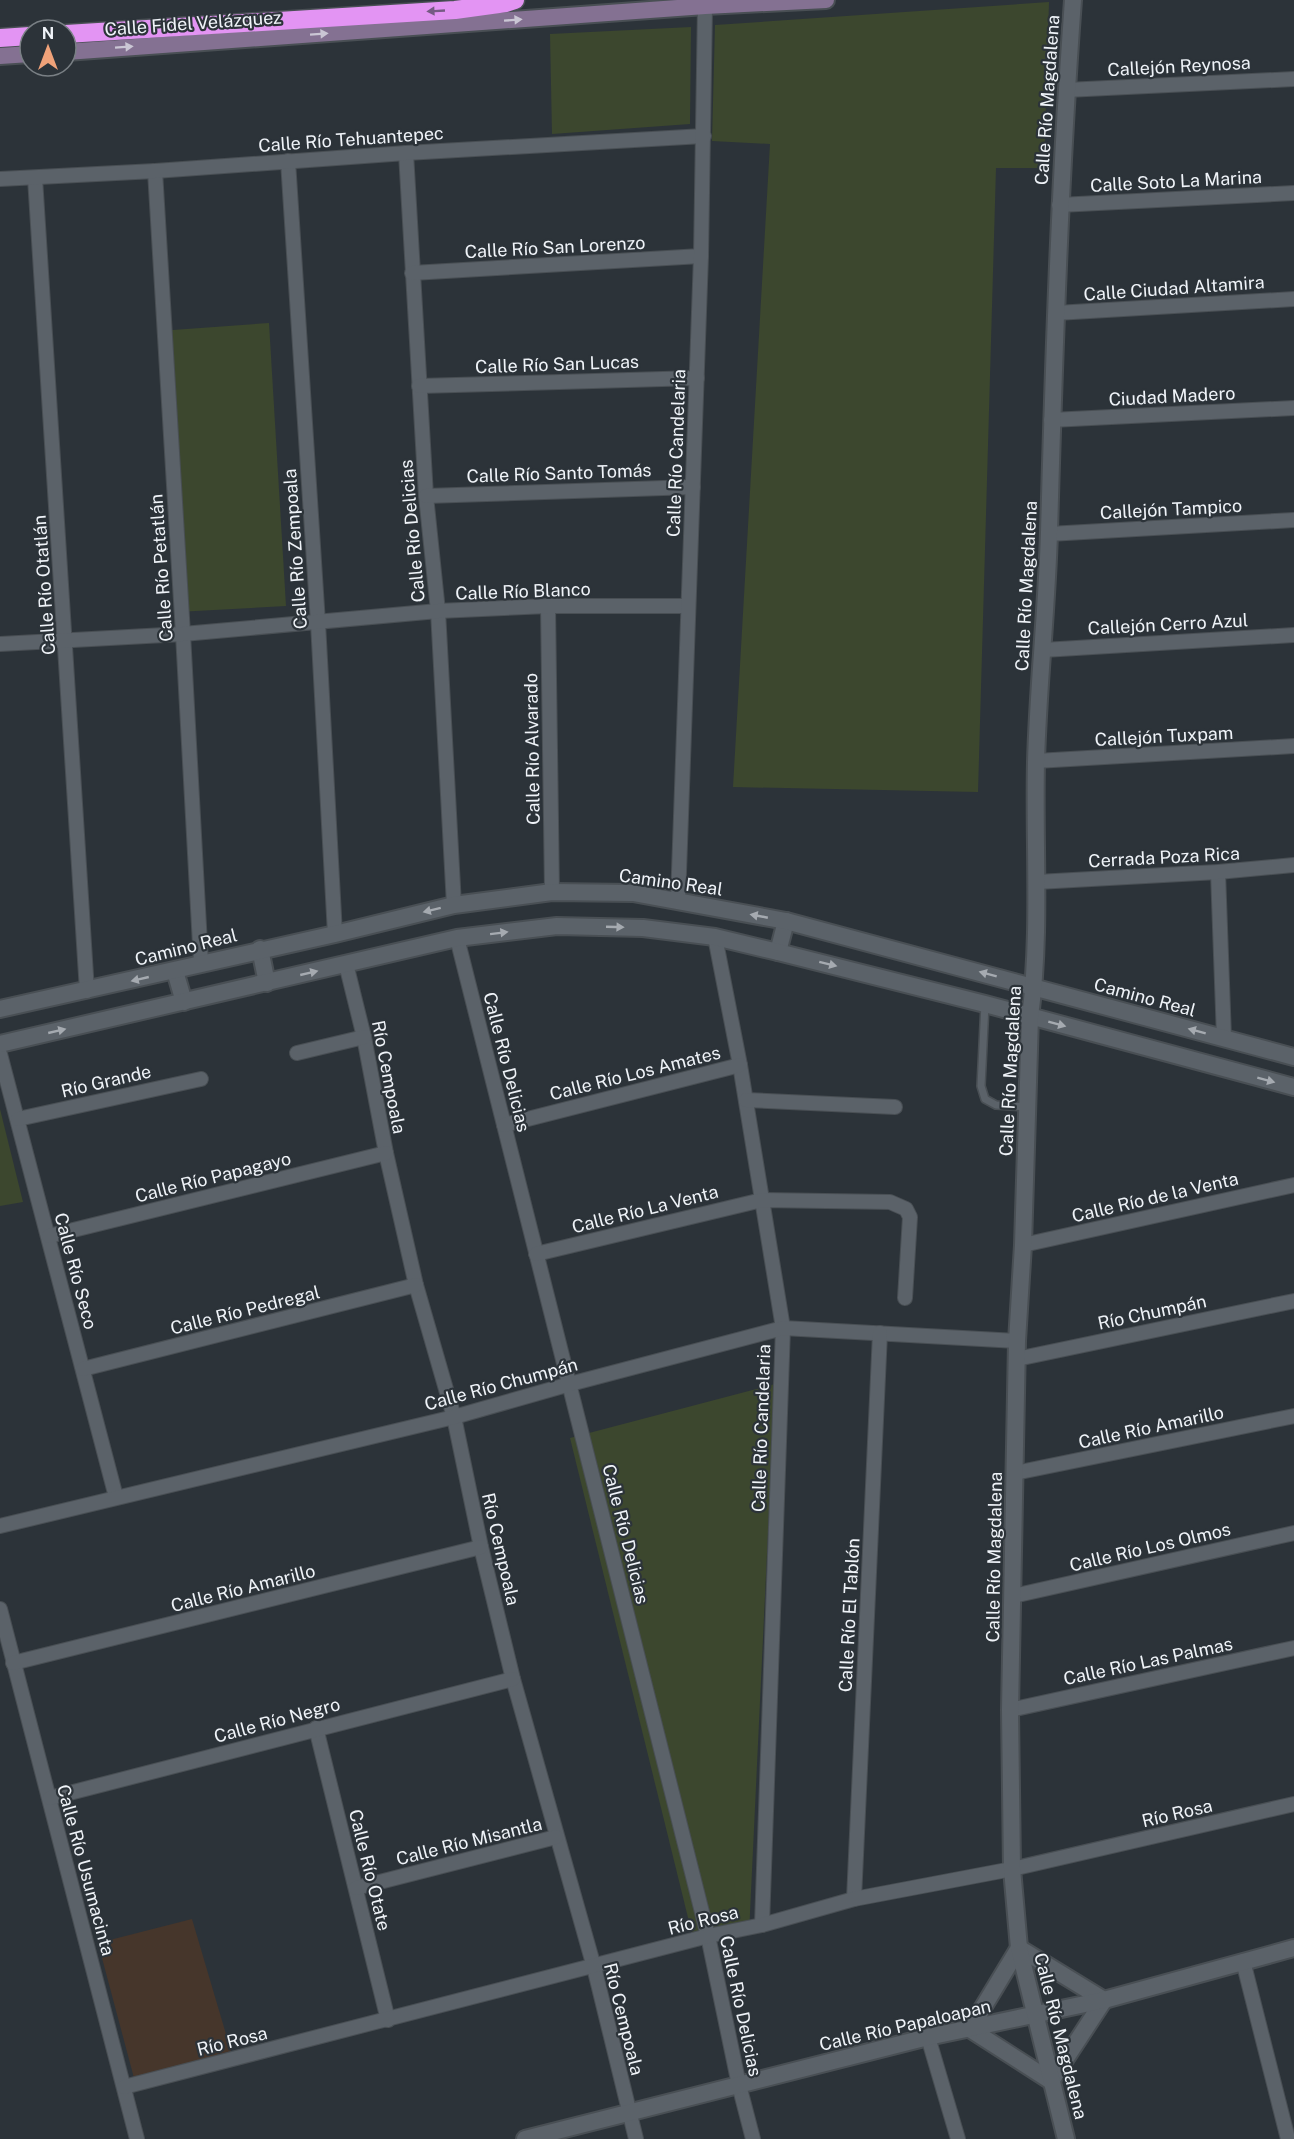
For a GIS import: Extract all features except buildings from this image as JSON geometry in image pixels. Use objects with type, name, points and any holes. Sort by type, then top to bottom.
[{"type":"highway","points":[[78,33],[455,10],[515,0]]},
{"type":"highway","points":[[0,38],[18,37]]},
{"type":"main road","name":"Calle Fidel Velázquez","points":[[78,51],[705,6],[826,0]]},
{"type":"main road","points":[[0,56],[18,55]]},
{"type":"street","name":"Calle Río Magdalena","points":[[1065,2139],[1019,1948],[1012,1869],[1010,1710],[1017,1341],[1023,1245],[1037,882],[1036,761],[1049,534],[1059,205],[1073,0]]},
{"type":"street","name":"Calle Río Candelaria","points":[[678,900],[697,378],[705,6]]},
{"type":"street","name":"Callejón Reynosa","points":[[1066,90],[1294,79]]},
{"type":"street","name":"Calle Río Tehuantepec","points":[[0,179],[704,136]]},
{"type":"street","name":"Calle Río Delicias","points":[[406,153],[426,496],[438,611],[454,905]]},
{"type":"street","name":"Calle Río Zempoala","points":[[288,161],[318,623],[335,934]]},
{"type":"street","name":"Calle Río Petatlán","points":[[155,171],[201,963]]},
{"type":"street","name":"Calle Río Otatlán","points":[[35,178],[87,990]]},
{"type":"street","name":"Calle Soto La Marina","points":[[1059,205],[1294,193]]},
{"type":"street","name":"Calle Río San Lorenzo","points":[[412,273],[700,256]]},
{"type":"street","name":"Calle Ciudad Altamira","points":[[1056,313],[1294,299]]},
{"type":"street","name":"Calle Río San Lucas","points":[[419,386],[697,378]]},
{"type":"street","name":"Ciudad Madero","points":[[1051,420],[1294,408]]},
{"type":"street","name":"Calle Río Santo Tomás","points":[[426,496],[693,487]]},
{"type":"street","name":"Callejón Tampico","points":[[1049,534],[1294,520]]},
{"type":"street","name":"Calle Río Blanco","points":[[0,644],[183,634],[438,611],[549,606],[688,606]]},
{"type":"street","name":"Calle Río Alvarado","points":[[549,606],[552,892]]},
{"type":"street","name":"Callejón Cerro Azul","points":[[1043,650],[1294,635]]},
{"type":"street","name":"Callejón Tuxpam","points":[[1036,761],[1294,746]]},
{"type":"street","name":"Cerrada Poza Rica","points":[[1037,882],[1294,866]]},
{"type":"street","points":[[1218,872],[1224,1038]]},
{"type":"street","name":"Camino Real","points":[[0,1009],[175,971],[260,949],[335,934],[454,905],[552,892],[633,893],[786,921],[1294,1057]]},
{"type":"street","points":[[778,952],[786,921]]},
{"type":"street","points":[[0,1044],[457,938],[557,926],[643,928],[715,937],[778,952],[985,1004],[1294,1087]]},
{"type":"street","name":"Calle Río Candelaria","points":[[715,937],[740,1065],[783,1328],[762,1925]]},
{"type":"street","name":"Calle Río Delicias","points":[[457,938],[708,1936],[739,2085],[753,2139]]},
{"type":"street","points":[[260,949],[267,983]]},
{"type":"street","name":"Río Cempoala","points":[[346,964],[364,1037],[386,1153],[416,1285],[454,1417],[513,1679],[594,1967],[636,2139]]},
{"type":"street","points":[[175,971],[184,1002]]},
{"type":"street","points":[[297,1053],[364,1037]]},
{"type":"street","name":"Calle Río Seco","points":[[0,1054],[116,1497]]},
{"type":"street","name":"Calle Río Los Amates","points":[[504,1125],[740,1065]]},
{"type":"street","name":"Río Grande","points":[[18,1119],[201,1078]]},
{"type":"street","points":[[746,1100],[895,1107]]},
{"type":"street","name":"Calle Río Papagayo","points":[[49,1236],[386,1153]]},
{"type":"street","name":"Calle Río de la Venta","points":[[1023,1245],[1294,1185]]},
{"type":"street","name":"Calle Río La Venta","points":[[536,1254],[762,1200],[890,1202],[906,1209],[910,1225],[905,1298]]},
{"type":"street","name":"Calle Río Pedregal","points":[[83,1369],[416,1285]]},
{"type":"street","name":"Río Chumpán","points":[[1017,1359],[1294,1301]]},
{"type":"street","name":"Calle Río Chumpán","points":[[0,1526],[454,1417],[783,1328],[1017,1341]]},
{"type":"street","name":"Calle Río El Tablón","points":[[854,1899],[880,1333]]},
{"type":"street","name":"Calle Río Amarillo","points":[[1015,1473],[1294,1416]]},
{"type":"street","name":"Calle Río Los Olmos","points":[[1013,1596],[1294,1533]]},
{"type":"street","name":"Calle Río Amarillo","points":[[12,1664],[482,1547]]},
{"type":"street","name":"Calle Río Usumacinta","points":[[0,1609],[12,1664],[50,1798],[137,2139]]},
{"type":"street","name":"Calle Río Las Palmas","points":[[1010,1710],[1294,1648]]},
{"type":"street","name":"Calle Río Negro","points":[[50,1798],[513,1679]]},
{"type":"street","name":"Calle Río Otate","points":[[316,1728],[388,2020]]},
{"type":"street","name":"Río Rosa","points":[[124,2087],[708,1936],[762,1925],[854,1899],[1012,1869],[1294,1804]]},
{"type":"street","name":"Calle Río Misantla","points":[[356,1888],[556,1837]]},
{"type":"street","points":[[1019,1948],[1104,2000],[1051,2081],[970,2030],[1019,1948]]},
{"type":"street","name":"Calle Río Papaloapan","points":[[525,2139],[928,2037],[1104,2000],[1294,1948]]},
{"type":"street","points":[[1243,1961],[1288,2139]]},
{"type":"street","points":[[928,2037],[958,2139]]},
{"type":"lane","points":[[985,1004],[981,1086],[985,1099],[996,1105],[1027,1107]]},
{"type":"shaded area","points":[[192,1919],[231,2051],[134,2078],[98,1943]]},
{"type":"green space","points":[[1049,2],[1044,168],[996,168],[978,792],[733,787],[770,144],[712,141],[715,25]]},
{"type":"green space","points":[[691,27],[690,124],[552,134],[550,34]]},
{"type":"green space","points":[[269,323],[286,606],[177,612],[159,331]]},
{"type":"green space","points":[[0,1109],[23,1202],[0,1206]]},
{"type":"green space","points":[[775,1384],[749,1934],[695,1946],[570,1438]]}]
